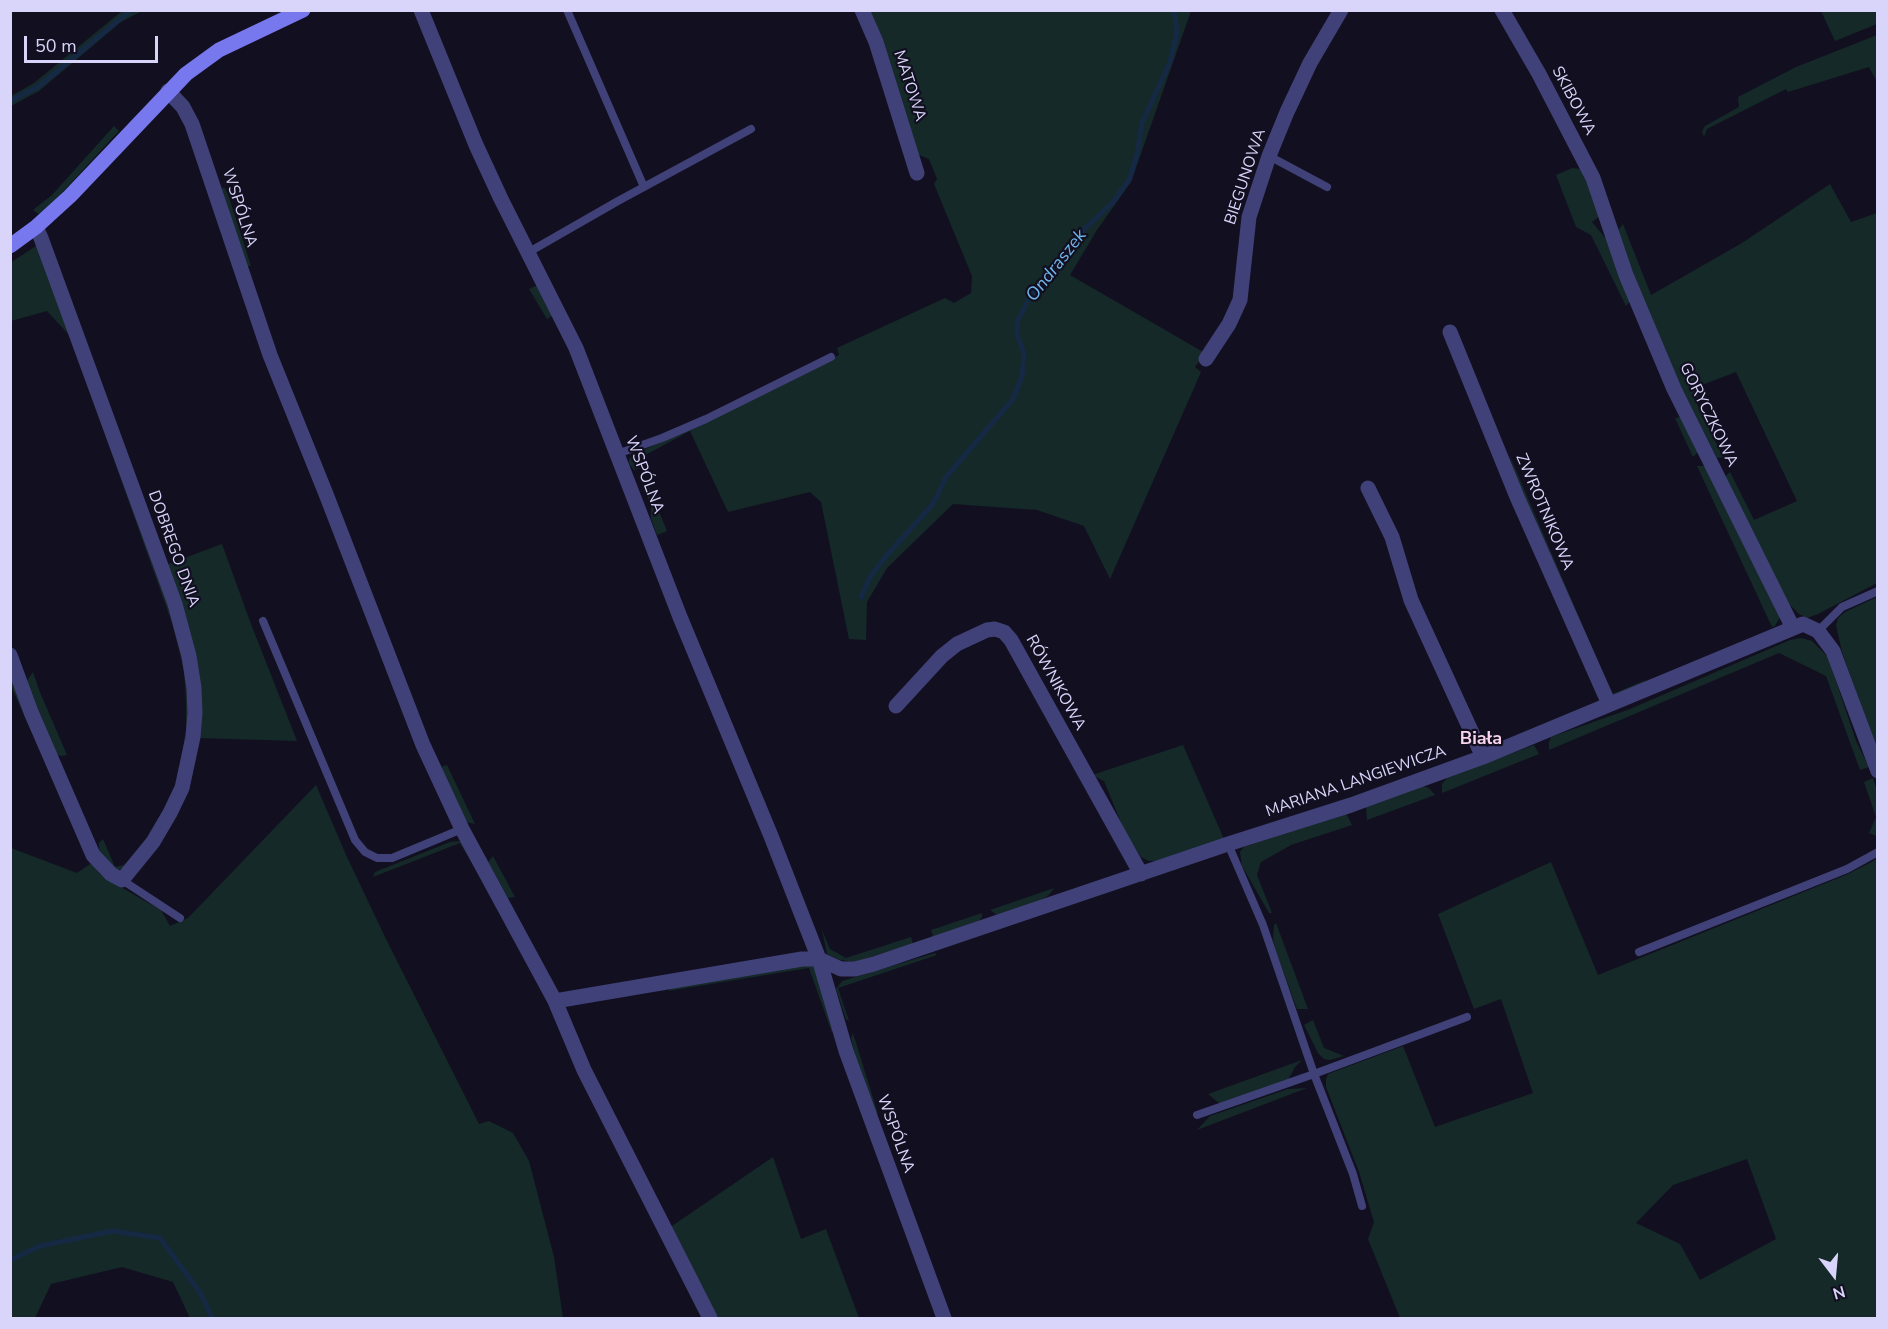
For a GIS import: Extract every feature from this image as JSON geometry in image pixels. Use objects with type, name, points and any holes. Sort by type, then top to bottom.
[{"type":"street","points":[[10,246],[36,227],[70,196],[168,91],[194,68],[219,50],[303,10]]},
{"type":"street","name":"WSPÓLNA","points":[[421,10],[476,145],[576,348],[684,627],[771,836],[819,959],[846,1051],[944,1318]]},
{"type":"street","name":"MATOWA","points":[[862,10],[876,42],[917,173]]},
{"type":"street","name":"BIEGUNOWA","points":[[1206,359],[1229,324],[1240,300],[1249,218],[1269,156],[1310,63],[1341,10]]},
{"type":"street","name":"SKIBOWA","points":[[1502,10],[1585,161],[1604,212]]},
{"type":"street","name":"WSPÓLNA","points":[[168,91],[183,107],[192,124],[270,355],[423,745],[462,829],[555,1001],[584,1070],[710,1318]]},
{"type":"street","name":"GORYCZKOWA","points":[[1604,212],[1626,275],[1674,389],[1793,628]]},
{"type":"street","name":"DOBREGO DNIA","points":[[36,227],[175,604],[189,657],[194,688],[193,737],[182,788],[153,842],[122,880]]},
{"type":"street","name":"ZWROTNIKOWA","points":[[1450,332],[1517,497],[1608,704]]},
{"type":"street","points":[[1368,488],[1392,537],[1411,600],[1483,757]]},
{"type":"street","points":[[1793,628],[1803,624],[1818,632],[1833,651],[1878,771]]},
{"type":"street","name":"MARIANA LANGIEWICZA","points":[[819,959],[841,969],[855,969],[874,964],[1228,844],[1351,805],[1483,757],[1793,628]]},
{"type":"street","name":"RÓWNIKOWA","points":[[896,706],[942,656],[957,644],[987,630],[995,629],[1004,632],[1011,640],[1141,874]]},
{"type":"street","points":[[11,658],[31,712],[93,855],[111,874],[122,880]]},
{"type":"street","points":[[555,1001],[802,959],[819,959]]},
{"type":"lane","points":[[567,10],[644,187]]},
{"type":"lane","points":[[529,252],[751,129]]},
{"type":"lane","points":[[1269,156],[1327,187]]},
{"type":"lane","points":[[617,454],[706,419],[831,357]]},
{"type":"lane","points":[[1818,632],[1842,607],[1878,591]]},
{"type":"lane","points":[[263,621],[355,840],[365,852],[377,858],[392,858],[462,829]]},
{"type":"lane","points":[[1228,844],[1263,925],[1314,1074],[1353,1174],[1362,1206]]},
{"type":"lane","points":[[1639,952],[1847,869],[1878,852]]},
{"type":"lane","points":[[122,880],[180,918]]},
{"type":"lane","points":[[1197,1115],[1467,1017]]},
{"type":"green space","points":[[122,11],[142,11],[121,22],[39,91],[11,106],[11,96],[34,83]]},
{"type":"green space","points":[[868,11],[1191,11],[1131,182],[1097,230],[1070,275],[1205,353],[1195,367],[1201,372],[1110,579],[1084,526],[1037,510],[953,504],[887,568],[867,602],[866,640],[849,639],[821,502],[810,492],[728,512],[690,431],[638,459],[641,468],[634,470],[629,464],[629,459],[636,453],[700,426],[839,355],[837,348],[945,298],[954,303],[971,293],[972,276],[934,184],[937,179],[929,159],[914,153]]},
{"type":"green space","points":[[1821,11],[1877,11],[1877,24],[1835,41]]},
{"type":"green space","points":[[1877,35],[1877,82],[1869,67],[1788,92],[1786,89],[1707,129],[1704,137],[1702,131],[1705,126],[1739,107],[1738,97],[1796,67]]},
{"type":"green space","points":[[114,126],[119,131],[57,198],[39,214],[33,210],[52,195]]},
{"type":"green space","points":[[1572,168],[1580,169],[1586,175],[1600,216],[1592,222],[1607,240],[1630,301],[1626,306],[1591,235],[1576,227],[1556,175]]},
{"type":"green space","points":[[1830,184],[1851,222],[1877,213],[1877,583],[1807,618],[1789,604],[1724,477],[1730,472],[1754,520],[1797,501],[1736,372],[1702,385],[1696,402],[1723,457],[1717,458],[1677,380],[1642,299],[1618,230],[1623,224],[1651,295],[1742,243]]},
{"type":"green space","points":[[224,187],[251,266],[245,266],[220,190]]},
{"type":"green space","points":[[39,244],[178,629],[191,714],[178,787],[150,840],[122,869],[115,870],[107,867],[99,850],[99,843],[103,839],[115,867],[124,865],[148,839],[178,780],[186,729],[184,670],[172,623],[70,336],[47,311],[11,321],[10,263]]},
{"type":"green space","points":[[538,285],[554,315],[547,319],[529,289]]},
{"type":"green space","points":[[1682,417],[1699,451],[1693,457],[1675,418]]},
{"type":"green space","points":[[1509,454],[1612,694],[1646,680],[1642,687],[1613,697],[1519,488]]},
{"type":"green space","points":[[1697,466],[1705,466],[1780,617],[1775,626],[1772,627]]},
{"type":"green space","points":[[646,480],[667,531],[657,535],[651,519],[651,506],[642,483]]},
{"type":"green space","points":[[222,544],[297,741],[197,738],[165,567]]},
{"type":"green space","points":[[1877,597],[1877,750],[1842,652],[1836,625],[1838,618],[1845,612]]},
{"type":"green space","points":[[1801,638],[1812,641],[1828,657],[1856,741],[1869,767],[1860,770],[1826,676],[1779,653],[1549,750],[1551,737],[1630,709],[1790,640]]},
{"type":"green space","points":[[33,672],[67,755],[54,754],[26,682]]},
{"type":"green space","points":[[10,674],[99,873],[161,910],[170,926],[188,918],[316,785],[386,939],[479,1124],[489,1121],[513,1133],[529,1161],[554,1257],[563,1318],[190,1318],[173,1282],[122,1267],[51,1284],[35,1318],[11,1318],[11,848],[77,873],[90,864],[11,686]]},
{"type":"green space","points":[[1183,745],[1224,839],[1149,861],[1141,857],[1124,830],[1104,781],[1092,775]]},
{"type":"green space","points":[[1534,745],[1539,754],[1442,793],[1442,784],[1447,778]]},
{"type":"green space","points":[[447,765],[475,824],[466,822],[440,772],[443,766]]},
{"type":"green space","points":[[1873,778],[1877,791],[1877,836],[1869,833],[1876,817],[1864,782]]},
{"type":"green space","points":[[1423,786],[1429,788],[1435,795],[1367,820],[1366,807]]},
{"type":"green space","points":[[1346,813],[1352,825],[1291,845],[1261,862],[1257,875],[1272,913],[1269,913],[1242,866],[1240,852],[1244,847]]},
{"type":"green space","points":[[463,841],[480,877],[460,843],[373,877],[375,872],[450,842]]},
{"type":"green space","points":[[493,856],[515,897],[508,898],[488,862]]},
{"type":"green space","points":[[1877,859],[1877,1318],[1400,1318],[1368,1239],[1374,1222],[1359,1172],[1326,1087],[1328,1074],[1403,1046],[1435,1127],[1533,1093],[1501,999],[1474,1009],[1438,914],[1551,862],[1598,975],[1848,874]],"holes":[[[1747,1159],[1776,1239],[1700,1280],[1680,1244],[1636,1223],[1673,1185]]]},
{"type":"green space","points":[[1054,888],[1048,896],[1039,901],[997,915],[990,910]]},
{"type":"green space","points":[[982,913],[979,921],[933,937],[931,930]]},
{"type":"green space","points":[[1276,923],[1308,1009],[1297,1009],[1273,940]]},
{"type":"green space","points":[[822,930],[830,949],[846,958],[911,937],[913,944],[854,962],[840,960],[827,954]]},
{"type":"green space","points":[[935,953],[937,955],[838,988],[849,1021],[846,1019],[836,989],[842,981]]},
{"type":"green space","points":[[804,964],[813,965],[816,969],[834,1028],[832,1033],[809,968],[668,991],[670,988]]},
{"type":"green space","points":[[1313,1020],[1324,1048],[1344,1056],[1330,1060],[1324,1059],[1318,1053],[1304,1025]]},
{"type":"green space","points":[[853,1033],[878,1114],[873,1111],[854,1052],[851,1038]]},
{"type":"green space","points":[[1302,1060],[1288,1080],[1220,1104],[1208,1094]]},
{"type":"green space","points":[[1307,1088],[1197,1130],[1210,1116],[1288,1089]]},
{"type":"green space","points":[[773,1157],[801,1239],[826,1229],[859,1318],[714,1318],[669,1228]]},
{"type":"waterway","points":[[10,101],[38,87],[131,10]]},
{"type":"waterway","name":"Ondraszek","points":[[861,597],[870,577],[886,556],[933,504],[946,477],[1013,399],[1022,376],[1024,354],[1017,334],[1017,322],[1029,299],[1078,235],[1114,201],[1130,178],[1142,123],[1170,62],[1177,33],[1174,10]]},
{"type":"waterway","points":[[10,1260],[40,1246],[112,1231],[160,1238],[201,1294],[212,1318]]},
{"type":"district","name":"Biała","points":[[1481,740]]}]
